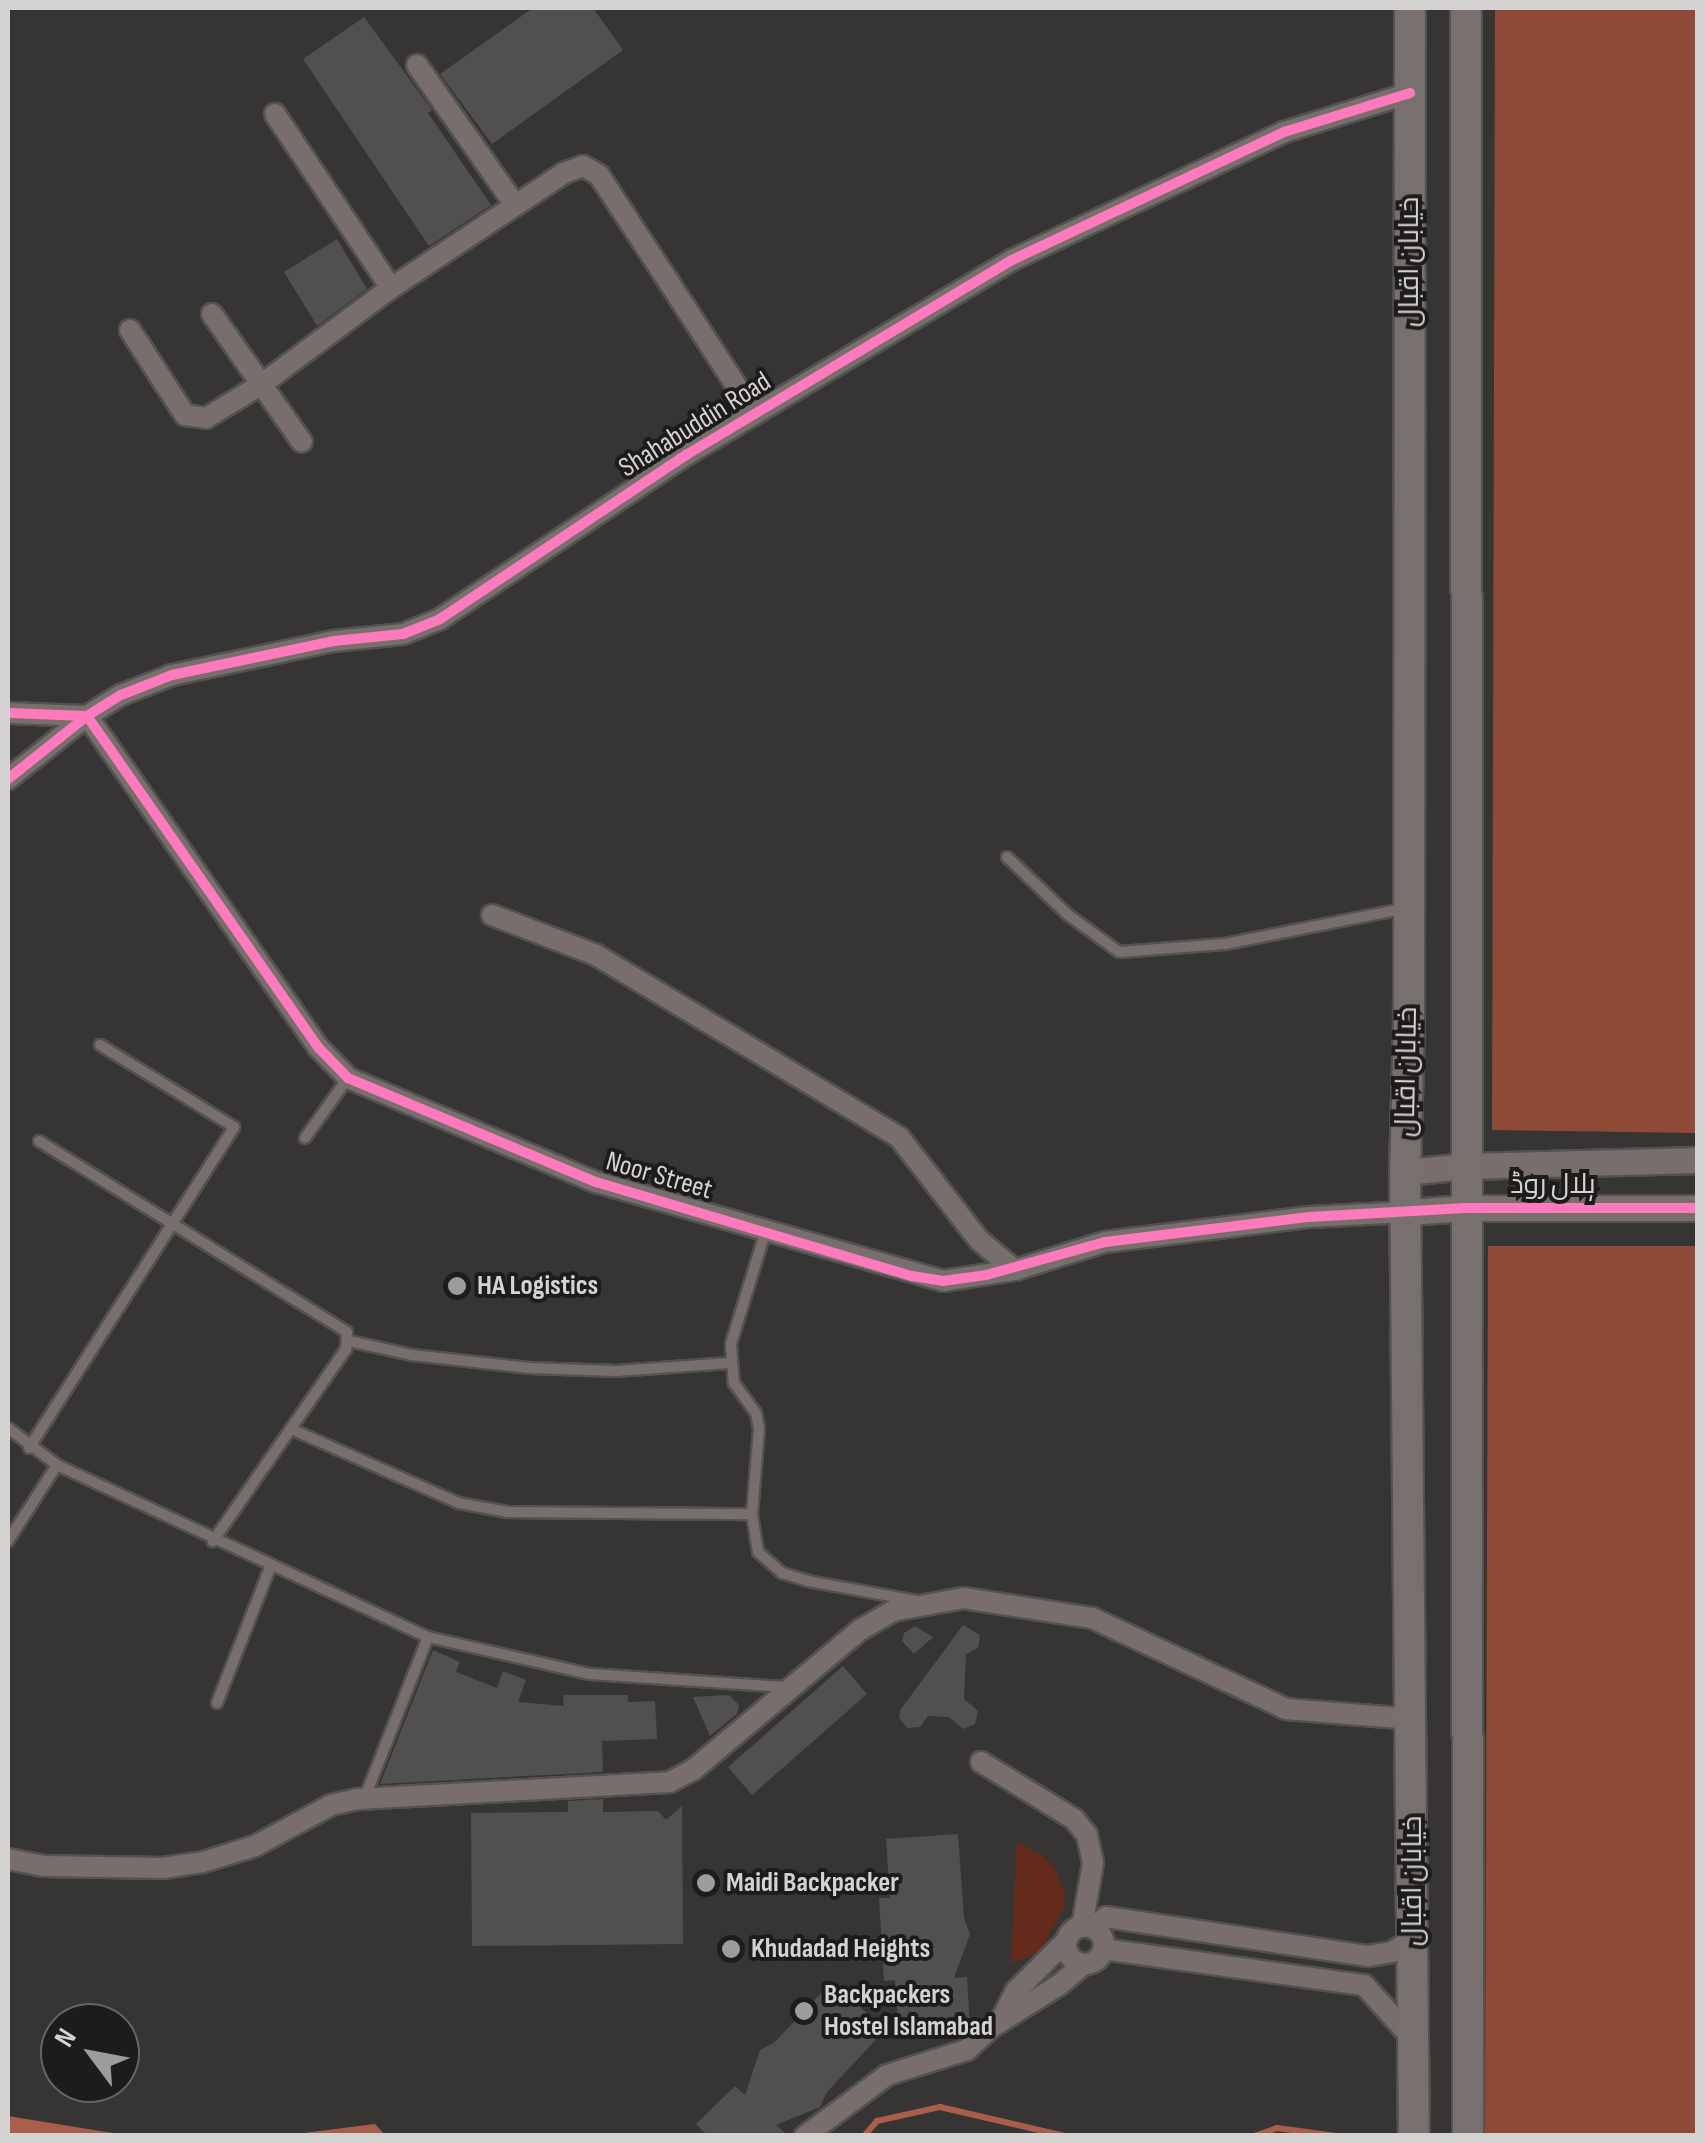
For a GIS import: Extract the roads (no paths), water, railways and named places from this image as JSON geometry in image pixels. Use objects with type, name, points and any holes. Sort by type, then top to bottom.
[{"type":"main road","name":"خیابان اقبال","points":[[1410,8],[1410,907],[1405,1172],[1414,2136]]},
{"type":"main road","name":"خیابان اقبال","points":[[1466,8],[1468,2136]]},
{"type":"main road","points":[[1410,92],[1466,88]]},
{"type":"main road","points":[[1410,907],[1464,906]]},
{"type":"main road","points":[[1412,1719],[1466,1719]]},
{"type":"street","points":[[417,65],[515,205]]},
{"type":"street","name":"Shahabuddin Road","points":[[8,779],[86,716],[172,675],[334,641],[403,634],[440,619],[938,300],[1102,215],[1320,117],[1410,92]]},
{"type":"street","points":[[274,114],[391,288]]},
{"type":"street","points":[[130,330],[185,414],[194,419],[206,418],[262,384],[391,288],[515,205],[564,173],[583,166],[599,175],[755,414]]},
{"type":"street","points":[[212,314],[302,442]]},
{"type":"street","points":[[8,713],[86,716]]},
{"type":"street","name":"Noor Street","points":[[86,716],[318,1047],[348,1078],[596,1182],[912,1276],[942,1281],[1015,1270],[1105,1242],[1309,1217],[1408,1212]]},
{"type":"street","points":[[492,915],[596,955],[899,1138],[979,1240],[1015,1270]]},
{"type":"street","name":"ہلال روڈ","points":[[1405,1172],[1466,1166],[1698,1160]]},
{"type":"street","name":"ہلال روڈ","points":[[1408,1212],[1465,1208],[1698,1208]]},
{"type":"street","points":[[8,1858],[42,1866],[126,1869],[204,1862],[255,1846],[331,1805],[364,1798],[670,1782],[693,1770],[860,1630],[893,1611],[923,1602],[963,1598],[1092,1618],[1286,1710],[1412,1719]]},
{"type":"street","points":[[982,1762],[1074,1819],[1087,1834],[1092,1863],[1080,1932],[1069,1955],[1084,1964]]},
{"type":"street","points":[[1000,2022],[1016,1991],[1080,1932],[1106,1916],[1368,1956],[1392,1952],[1413,1939]]},
{"type":"street","points":[[805,2136],[887,2075],[958,2054],[1098,1958],[1103,1949],[1102,1939],[1080,1932]]},
{"type":"street","points":[[1103,1949],[1364,1984],[1414,2040]]},
{"type":"lane","points":[[1007,857],[1067,914],[1119,952],[1225,944],[1410,907]]},
{"type":"lane","points":[[30,1448],[234,1128],[100,1045]]},
{"type":"lane","points":[[306,1138],[348,1078]]},
{"type":"lane","points":[[38,1141],[342,1328],[349,1341],[412,1355],[528,1368],[616,1371],[730,1363]]},
{"type":"lane","points":[[766,1230],[737,1319],[730,1363],[734,1383],[756,1414],[759,1430],[752,1514],[758,1552],[782,1573],[923,1602]]},
{"type":"lane","points":[[213,1541],[349,1341]]},
{"type":"lane","points":[[8,1428],[57,1465],[270,1568],[428,1637],[590,1674],[789,1687]]},
{"type":"lane","points":[[291,1429],[459,1503],[508,1512],[752,1514]]},
{"type":"lane","points":[[8,1541],[57,1465]]},
{"type":"lane","points":[[217,1703],[270,1568]]},
{"type":"lane","points":[[364,1798],[428,1637]]},
{"type":"waterway","points":[[864,2136],[877,2121],[940,2107],[1065,2136]]},
{"type":"waterway","points":[[1254,2136],[1277,2128],[1336,2136]]},
{"type":"place","name":"HA Logistics","points":[[457,1286]]},
{"type":"place","name":"Maidi Backpacker","points":[[706,1883]]},
{"type":"place","name":"Khudadad Heights","points":[[731,1949]]},
{"type":"place","name":"Backpackers Hostel Islamabad","points":[[804,2011]]}]
